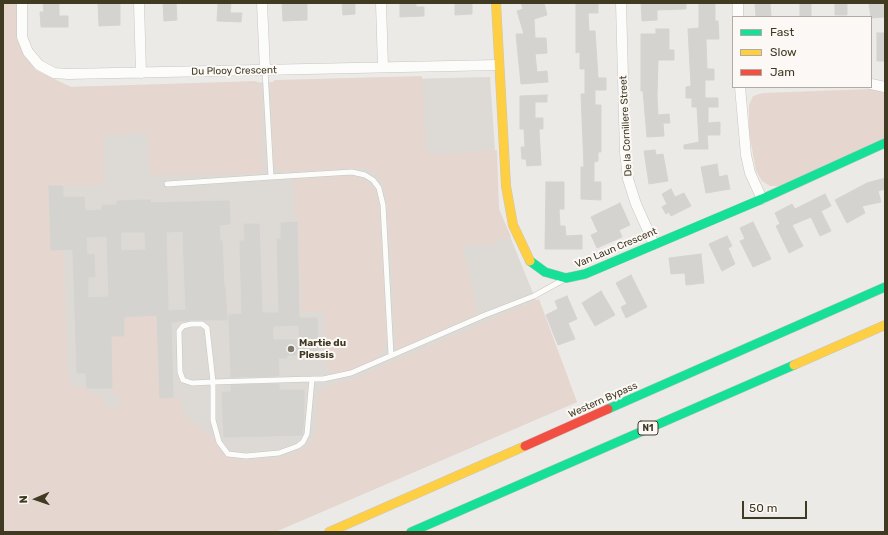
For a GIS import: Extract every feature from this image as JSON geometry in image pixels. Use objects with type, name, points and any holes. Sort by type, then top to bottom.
[{"type":"main road","name":"Van Laun Crescent","points":[[496,3],[498,65],[506,186],[513,225],[521,245],[530,261],[545,272],[566,278],[585,274],[762,199],[885,143]]},
{"type":"main road","name":"Western Bypass","points":[[329,532],[885,287]]},
{"type":"main road","name":"N1","points":[[411,532],[885,325]]},
{"type":"street","name":"Du Plooy Crescent","points":[[22,3],[22,37],[28,52],[39,65],[54,73],[141,73],[498,65]]},
{"type":"street","points":[[139,3],[141,73]]},
{"type":"street","points":[[262,3],[265,70]]},
{"type":"street","points":[[380,3],[383,67]]},
{"type":"street","name":"De la Cornillere Street","points":[[620,3],[625,152],[628,179],[636,204],[654,244]]},
{"type":"street","points":[[738,3],[738,16]]},
{"type":"street","points":[[872,84],[885,87]]},
{"type":"street","points":[[740,88],[746,155],[750,173],[762,199]]},
{"type":"lane","points":[[265,70],[271,177]]},
{"type":"lane","points":[[168,184],[352,172],[365,174],[373,180],[379,188],[383,205],[391,355]]},
{"type":"lane","points":[[312,379],[308,426],[303,442],[298,446],[279,454],[246,456],[228,454],[219,442],[213,420],[213,382],[207,328],[202,324],[183,326],[179,331],[180,372],[183,380],[192,383],[213,382],[312,379],[340,377],[534,296],[566,278]]},
{"type":"shaded area","points":[[3,3],[20,3],[27,57],[36,70],[71,87],[256,81],[261,85],[263,168],[261,173],[150,175],[147,133],[104,135],[105,185],[48,185],[51,251],[64,251],[68,375],[72,387],[84,387],[85,390],[92,389],[92,395],[104,395],[105,407],[119,406],[118,394],[112,394],[111,336],[124,336],[123,317],[157,315],[160,397],[181,398],[183,413],[218,442],[222,452],[231,458],[243,461],[273,459],[295,453],[309,445],[315,432],[317,419],[317,397],[322,389],[334,383],[348,381],[539,299],[577,402],[275,532],[3,532]]},
{"type":"shaded area","points":[[422,76],[426,149],[433,155],[497,150],[499,209],[511,237],[491,244],[463,246],[478,314],[396,351],[391,250],[384,184],[373,172],[363,168],[284,172],[278,169],[274,163],[270,84],[275,80]]},
{"type":"shaded area","name":"Martie du Plessis","points":[[490,77],[499,209],[577,402],[275,532],[31,532],[22,88]]},
{"type":"shaded area","points":[[871,89],[885,92],[885,141],[782,186],[770,186],[762,181],[756,171],[749,132],[749,105],[753,96],[763,93]]},
{"type":"shaded area","points":[[352,176],[364,179],[376,190],[379,207],[387,338],[384,351],[377,358],[346,372],[334,374],[328,370],[325,361],[324,312],[302,312],[298,218],[295,217],[294,179]]},
{"type":"building","points":[[43,3],[59,3],[59,16],[68,16],[68,27],[41,27],[40,12],[44,12]]},
{"type":"building","points":[[98,3],[120,3],[120,25],[99,26]]},
{"type":"building","points":[[163,3],[176,3],[177,20],[164,21]]},
{"type":"building","points":[[218,3],[231,3],[230,13],[242,13],[241,22],[217,21]]},
{"type":"building","points":[[282,3],[307,3],[307,20],[283,21]]},
{"type":"building","points":[[342,3],[355,3],[355,14],[343,15]]},
{"type":"building","points":[[400,3],[416,3],[416,7],[424,7],[424,16],[400,17]]},
{"type":"building","points":[[455,3],[472,3],[472,14],[455,15]]},
{"type":"building","points":[[521,3],[544,3],[547,15],[534,19],[535,38],[546,38],[547,53],[535,54],[537,72],[547,71],[548,82],[521,84],[516,34],[524,34],[517,11],[523,9]]},
{"type":"building","points":[[576,3],[598,3],[598,13],[588,13],[589,31],[595,31],[598,78],[606,78],[606,90],[595,90],[595,105],[601,105],[601,152],[598,152],[598,161],[594,162],[594,182],[601,182],[601,200],[581,199],[581,167],[584,167],[581,94],[585,94],[585,69],[580,69],[580,52],[576,53]]},
{"type":"building","points":[[641,3],[686,3],[686,9],[657,10],[657,20],[642,21]]},
{"type":"building","points":[[699,3],[715,3],[715,21],[718,21],[719,39],[706,39],[707,69],[714,69],[714,80],[705,80],[705,98],[718,98],[718,107],[708,107],[708,123],[720,122],[720,135],[707,135],[708,149],[684,149],[684,145],[699,142],[697,107],[692,107],[692,98],[686,98],[686,87],[691,86],[688,29],[699,28]]},
{"type":"building","points":[[755,3],[770,3],[771,16],[756,16]]},
{"type":"building","points":[[800,3],[811,3],[811,16],[800,16]]},
{"type":"building","points":[[835,3],[847,3],[847,15],[835,15]]},
{"type":"building","points":[[869,3],[885,3],[885,17],[872,18]]},
{"type":"building","points":[[656,29],[669,29],[669,50],[674,50],[674,60],[658,60],[658,115],[669,114],[670,123],[663,123],[664,136],[647,137],[643,91],[641,91],[641,34],[656,34]]},
{"type":"building","points":[[877,33],[885,33],[885,61],[877,61]]},
{"type":"building","points":[[547,95],[547,102],[535,102],[535,118],[543,118],[543,129],[539,129],[541,165],[527,166],[526,159],[522,159],[521,147],[525,147],[524,129],[520,129],[520,96]]},
{"type":"building","points":[[655,150],[656,155],[663,154],[668,181],[649,184],[644,151]]},
{"type":"building","points":[[717,164],[719,177],[727,175],[730,189],[706,193],[701,167]]},
{"type":"building","points":[[885,178],[885,189],[878,191],[881,202],[862,206],[865,213],[847,223],[835,200],[867,183]]},
{"type":"building","points":[[546,182],[564,182],[564,209],[559,209],[560,226],[565,226],[566,236],[582,235],[582,249],[545,249]]},
{"type":"building","points":[[49,186],[63,186],[63,197],[84,197],[85,211],[102,210],[102,205],[117,205],[117,201],[150,200],[151,203],[229,201],[230,224],[219,225],[220,241],[222,241],[227,320],[191,320],[171,322],[173,397],[160,398],[157,315],[124,317],[124,336],[111,336],[112,388],[87,388],[86,373],[77,373],[73,249],[51,250]],"holes":[[[183,231],[186,310],[168,311],[166,232]],[[121,232],[145,232],[146,250],[121,251]],[[107,236],[109,297],[88,298],[88,277],[95,277],[94,254],[87,255],[86,237]]]},
{"type":"building","points":[[671,189],[675,197],[684,193],[691,206],[671,216],[669,212],[666,214],[662,207],[667,204],[662,194]]},
{"type":"building","points":[[825,194],[831,206],[821,211],[831,231],[820,236],[811,217],[792,225],[803,246],[789,253],[776,226],[780,224],[775,213],[792,204],[795,209]]},
{"type":"building","points":[[620,203],[630,225],[619,230],[622,237],[597,248],[591,235],[598,232],[591,217]]},
{"type":"building","points":[[297,222],[299,318],[317,318],[318,354],[287,355],[287,358],[278,358],[279,376],[231,377],[229,315],[242,314],[240,241],[245,241],[244,224],[259,224],[262,313],[279,313],[277,239],[281,239],[281,223]],"holes":[[[299,325],[299,340],[273,340],[273,326]]]},
{"type":"building","points":[[753,222],[771,259],[753,267],[740,241],[745,239],[740,228]]},
{"type":"building","points":[[727,236],[732,246],[728,248],[735,264],[722,271],[709,244]]},
{"type":"building","points":[[701,254],[704,283],[686,285],[685,273],[671,274],[669,258]]},
{"type":"building","points":[[631,275],[647,307],[626,318],[621,307],[627,304],[616,283]]},
{"type":"building","points":[[601,291],[615,315],[595,326],[582,303]]},
{"type":"building","points":[[567,296],[577,319],[568,323],[575,339],[558,345],[546,315],[558,309],[555,301]]},
{"type":"building","points":[[279,384],[279,390],[304,390],[304,418],[302,435],[224,437],[222,392],[231,392],[231,385]]},
{"type":"traffic: fast","points":[[530,261],[545,272],[566,278],[585,274],[762,199],[885,143]]},
{"type":"traffic: fast","points":[[608,409],[885,287]]},
{"type":"traffic: fast","points":[[411,532],[794,365]]},
{"type":"traffic: slow","points":[[496,3],[506,186],[513,225],[530,261]]},
{"type":"traffic: slow","points":[[794,365],[885,325]]},
{"type":"traffic: slow","points":[[329,532],[525,446]]},
{"type":"traffic: jam","points":[[525,446],[608,409]]},
{"type":"place","name":"Martie du Plessis","points":[[291,349]]}]
